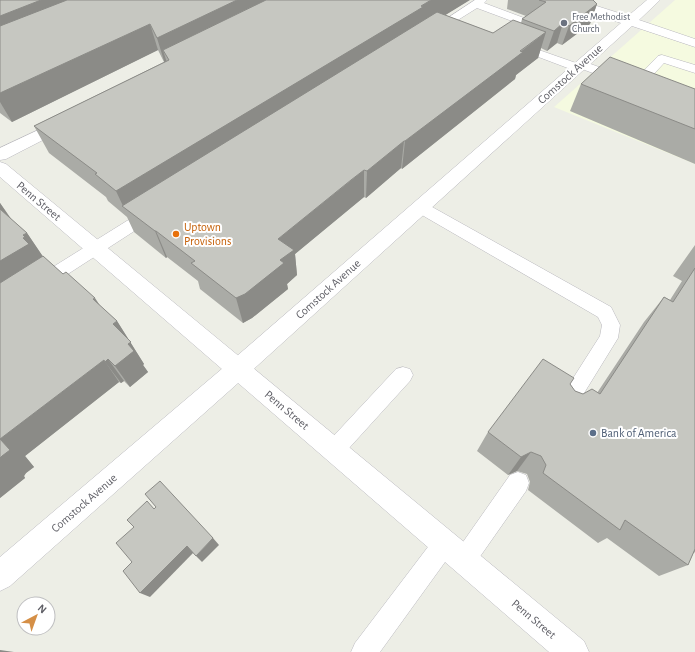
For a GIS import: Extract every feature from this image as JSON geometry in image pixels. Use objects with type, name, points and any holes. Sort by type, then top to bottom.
[{"type":"street","points":[[566,0],[695,43]]},
{"type":"street","name":"Comstock Avenue","points":[[0,576],[238,369],[654,0]]},
{"type":"street","points":[[0,155],[78,115]]},
{"type":"street","name":"Penn Street","points":[[0,168],[573,652]]},
{"type":"lane","points":[[425,37],[479,2],[528,23],[504,40],[651,90]]},
{"type":"lane","points":[[452,20],[465,25]]},
{"type":"lane","points":[[637,85],[662,58],[695,69]]},
{"type":"lane","points":[[0,309],[163,205]]},
{"type":"lane","points":[[420,207],[545,276],[605,312],[611,326],[609,338],[566,405]]},
{"type":"lane","points":[[334,450],[403,375]]},
{"type":"lane","points":[[464,560],[518,483]]},
{"type":"lane","points":[[364,652],[445,543]]},
{"type":"shaded area","points":[[675,0],[695,0],[695,164],[554,107]]},
{"type":"building","points":[[0,0],[41,0],[0,16]]},
{"type":"building","points":[[67,0],[237,0],[157,38],[150,24],[0,93],[0,26]]},
{"type":"building","points":[[266,0],[431,0],[421,6],[423,7],[116,191],[95,174],[97,173],[34,126],[169,60],[163,50]]},
{"type":"building","points":[[539,0],[593,0],[597,4],[569,26],[563,23],[554,31],[522,19],[546,2]]},
{"type":"building","points":[[437,12],[493,33],[513,20],[546,32],[520,51],[523,52],[404,141],[367,171],[364,170],[351,180],[278,239],[294,250],[280,260],[284,263],[245,294],[236,298],[191,263],[195,261],[122,206]]},
{"type":"building","points":[[610,57],[695,89],[695,129],[581,84]]},
{"type":"building","points":[[0,209],[27,233],[23,235],[25,237],[23,238],[29,244],[0,261]]},
{"type":"building","points":[[43,256],[63,274],[66,272],[95,298],[93,299],[117,321],[113,324],[131,342],[128,344],[134,351],[115,366],[108,359],[105,362],[104,360],[0,439],[0,283]]},
{"type":"building","name":"Bank of America","points":[[695,268],[695,549],[688,565],[625,520],[620,530],[543,473],[546,465],[541,456],[531,452],[521,457],[488,432],[543,359],[574,378],[570,384],[575,391],[583,394],[592,389],[600,394],[664,297],[673,302]]},
{"type":"building","points":[[0,439],[10,450],[0,458]]},
{"type":"building","points":[[160,481],[213,538],[196,556],[187,546],[140,593],[123,571],[132,562],[116,543],[134,527],[127,520],[147,501],[154,509],[156,507],[145,494]]},
{"type":"place","name":"Free Methodist Church","points":[[564,23]]},
{"type":"place","name":"Uptown Provisions","points":[[176,234]]},
{"type":"place","name":"Bank of America","points":[[593,433]]}]
